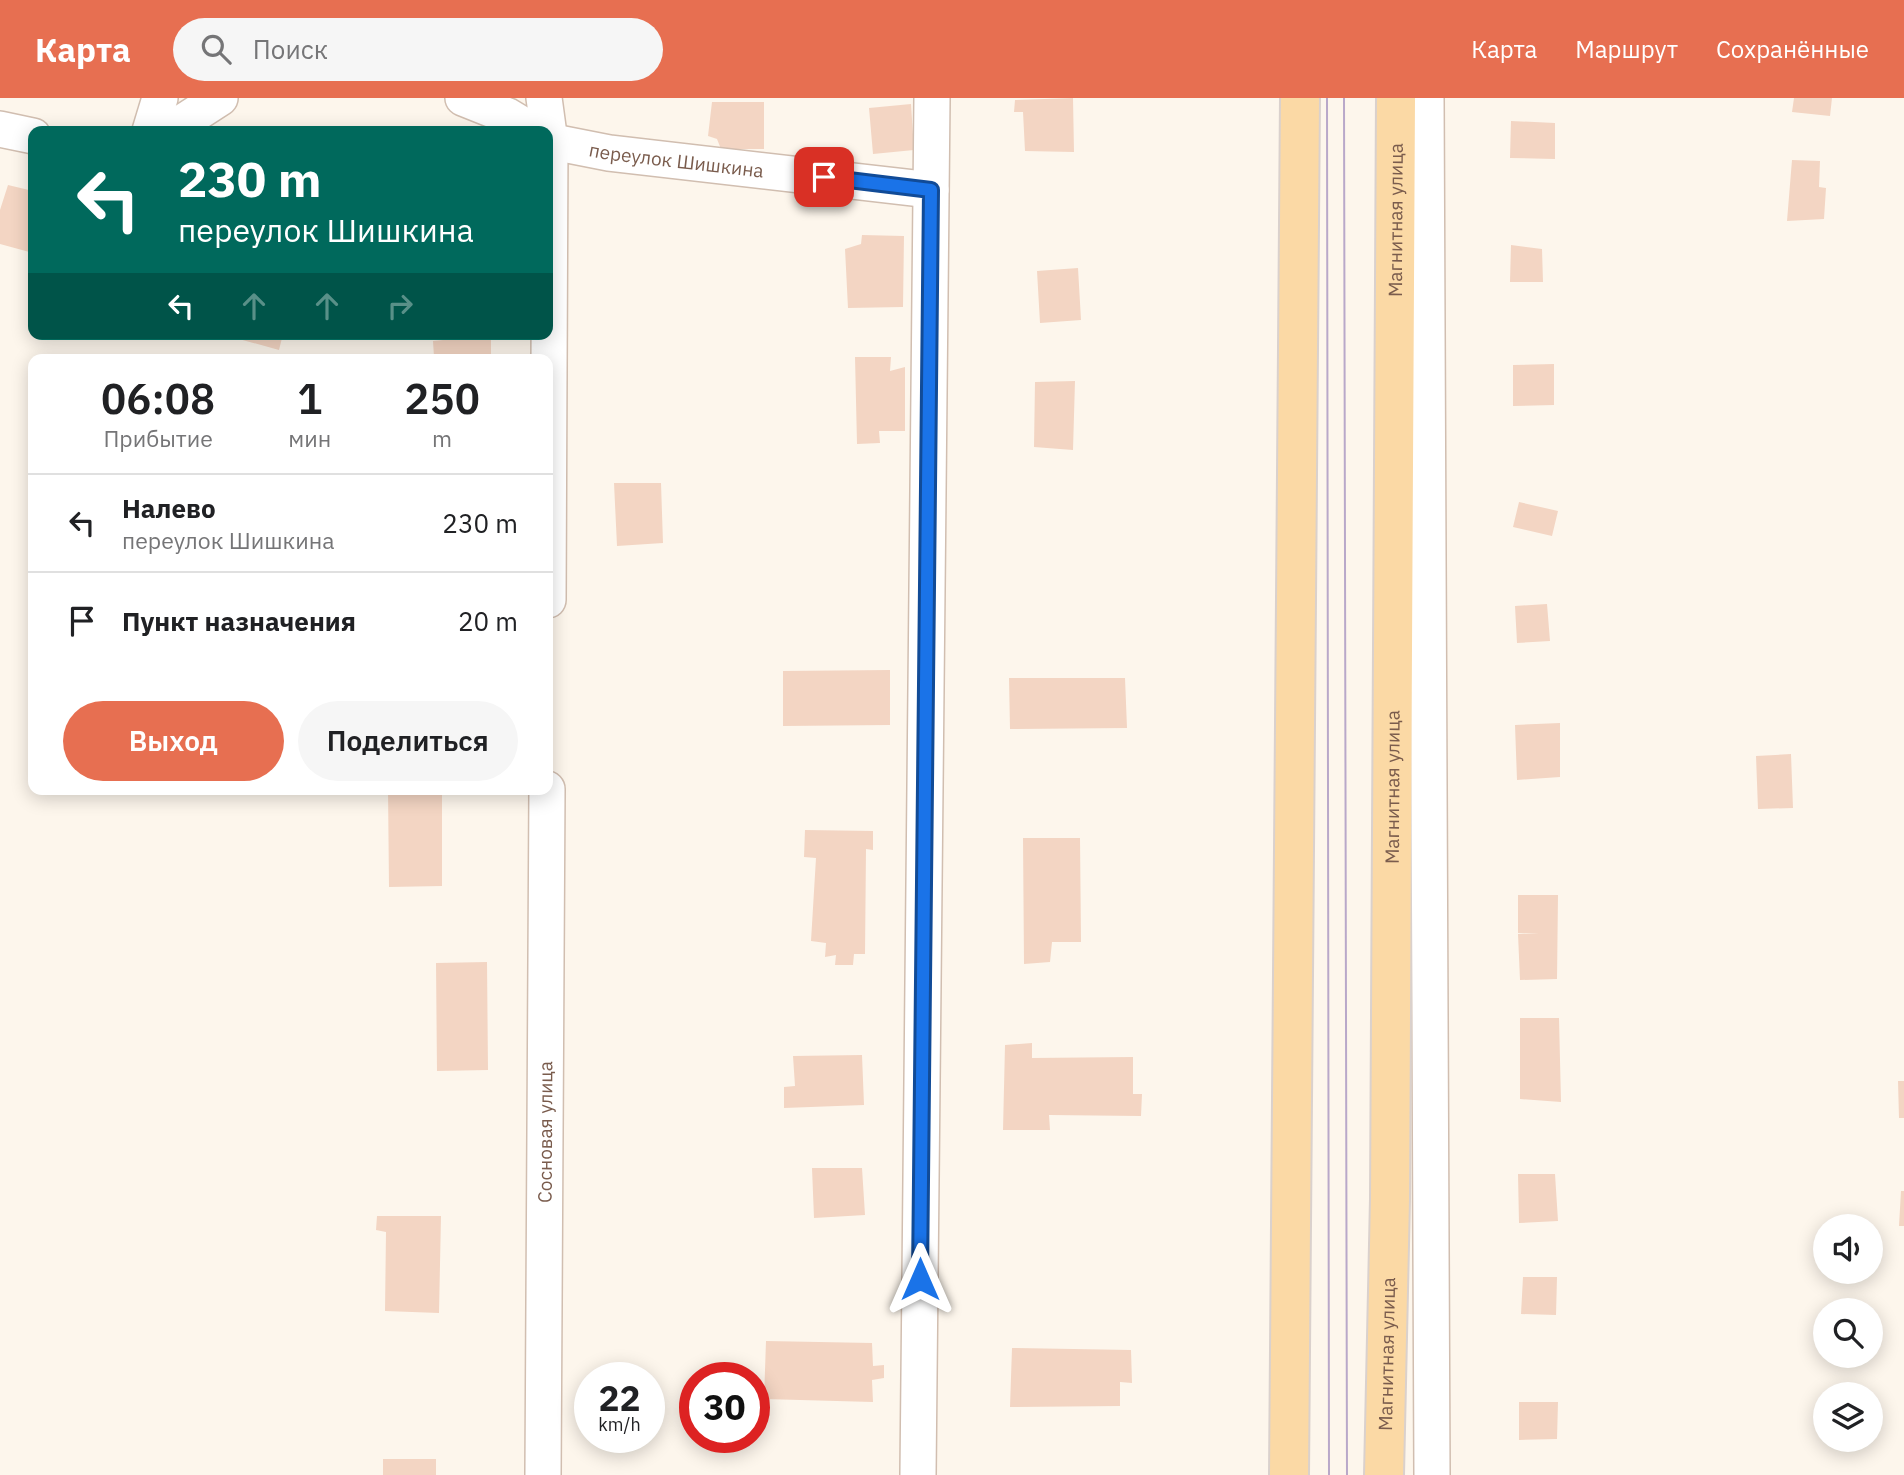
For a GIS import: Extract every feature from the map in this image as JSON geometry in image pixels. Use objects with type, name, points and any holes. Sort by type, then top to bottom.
[{"type":"main road","points":[[1289,1475],[1300,98]]},
{"type":"main road","name":"Магнитная улица","points":[[1384,1475],[1390,1199],[1396,98]]},
{"type":"street","points":[[152,126],[160,98]]},
{"type":"street","points":[[177,126],[220,98]]},
{"type":"street","name":"переулок Шишкина","points":[[463,98],[508,116],[524,126]]},
{"type":"street","points":[[543,126],[544,98]]},
{"type":"street","points":[[918,1475],[932,98]]},
{"type":"street","points":[[1426,98],[1432,1475]]},
{"type":"street","points":[[0,129],[28,135]]},
{"type":"street","name":"переулок Шишкина","points":[[553,140],[609,153],[931,190]]},
{"type":"street","name":"Сосновая улица","points":[[543,1475],[547,795]]},
{"type":"building","points":[[1073,98],[1074,152],[1025,151],[1023,112],[1014,112],[1015,100]]},
{"type":"building","points":[[1794,98],[1832,98],[1830,116],[1792,112]]},
{"type":"building","points":[[712,102],[764,102],[764,149],[721,149],[717,139],[708,136]]},
{"type":"building","points":[[911,104],[914,150],[873,154],[869,108]]},
{"type":"building","points":[[1511,121],[1555,123],[1555,159],[1510,158]]},
{"type":"building","points":[[1792,160],[1820,161],[1819,187],[1826,188],[1824,219],[1787,221]]},
{"type":"building","points":[[8,185],[28,190],[28,252],[0,244],[0,210]]},
{"type":"building","points":[[862,235],[904,236],[903,307],[848,308],[845,249],[861,244]]},
{"type":"building","points":[[1511,245],[1542,249],[1543,282],[1510,282]]},
{"type":"building","points":[[1078,268],[1081,320],[1040,323],[1037,271]]},
{"type":"building","points":[[243,340],[282,340],[279,350]]},
{"type":"building","points":[[491,340],[491,354],[434,354],[433,341]]},
{"type":"building","points":[[855,357],[891,357],[890,371],[905,367],[905,431],[879,431],[880,443],[857,444]]},
{"type":"building","points":[[1554,364],[1554,405],[1513,406],[1513,365]]},
{"type":"building","points":[[1075,381],[1073,450],[1034,447],[1035,382]]},
{"type":"building","points":[[614,483],[661,483],[663,543],[617,546]]},
{"type":"building","points":[[1519,502],[1558,511],[1552,536],[1513,527]]},
{"type":"building","points":[[1547,604],[1550,641],[1517,643],[1515,606]]},
{"type":"building","points":[[890,670],[890,725],[783,726],[783,671]]},
{"type":"building","points":[[1009,678],[1125,678],[1127,728],[1010,729]]},
{"type":"building","points":[[1560,723],[1560,777],[1517,780],[1515,725]]},
{"type":"building","points":[[1791,754],[1793,808],[1758,809],[1756,756]]},
{"type":"building","points":[[388,795],[442,795],[442,886],[389,887]]},
{"type":"building","points":[[805,830],[873,831],[873,850],[866,849],[865,954],[854,954],[853,965],[835,965],[836,955],[825,957],[826,943],[811,941],[816,858],[804,857]]},
{"type":"building","points":[[1023,838],[1080,838],[1081,942],[1052,942],[1050,962],[1024,964]]},
{"type":"building","points":[[1518,895],[1558,895],[1557,979],[1520,980],[1518,934],[1539,933],[1518,933]]},
{"type":"building","points":[[487,962],[488,1070],[437,1071],[436,963]]},
{"type":"building","points":[[1520,1018],[1559,1018],[1561,1102],[1520,1099]]},
{"type":"building","points":[[1032,1043],[1032,1058],[1133,1057],[1133,1094],[1142,1094],[1141,1116],[1049,1115],[1050,1130],[1003,1130],[1005,1045]]},
{"type":"building","points":[[862,1055],[864,1105],[784,1108],[784,1087],[795,1086],[793,1056]]},
{"type":"building","points":[[1898,1081],[1904,1081],[1904,1118],[1899,1118]]},
{"type":"building","points":[[812,1168],[862,1168],[865,1215],[814,1218]]},
{"type":"building","points":[[1518,1174],[1555,1174],[1558,1221],[1519,1223]]},
{"type":"building","points":[[1901,1191],[1904,1191],[1904,1226],[1899,1226]]},
{"type":"building","points":[[377,1216],[441,1216],[439,1313],[385,1311],[386,1232],[376,1230]]},
{"type":"building","points":[[1523,1277],[1557,1277],[1556,1315],[1521,1314]]},
{"type":"building","points":[[766,1341],[872,1343],[873,1366],[884,1365],[884,1378],[872,1380],[873,1402],[770,1399],[770,1362],[765,1362]]},
{"type":"building","points":[[1012,1348],[1131,1350],[1132,1383],[1120,1382],[1120,1406],[1010,1407]]},
{"type":"building","points":[[1519,1402],[1558,1402],[1557,1439],[1519,1440]]},
{"type":"building","points":[[383,1459],[436,1459],[436,1475],[383,1475]]},
{"type":"tram line","points":[[1327,98],[1329,1475]]},
{"type":"tram line","points":[[1344,98],[1347,1475]]},
{"type":"route","points":[[824,177],[931,190],[920,1279]]}]
